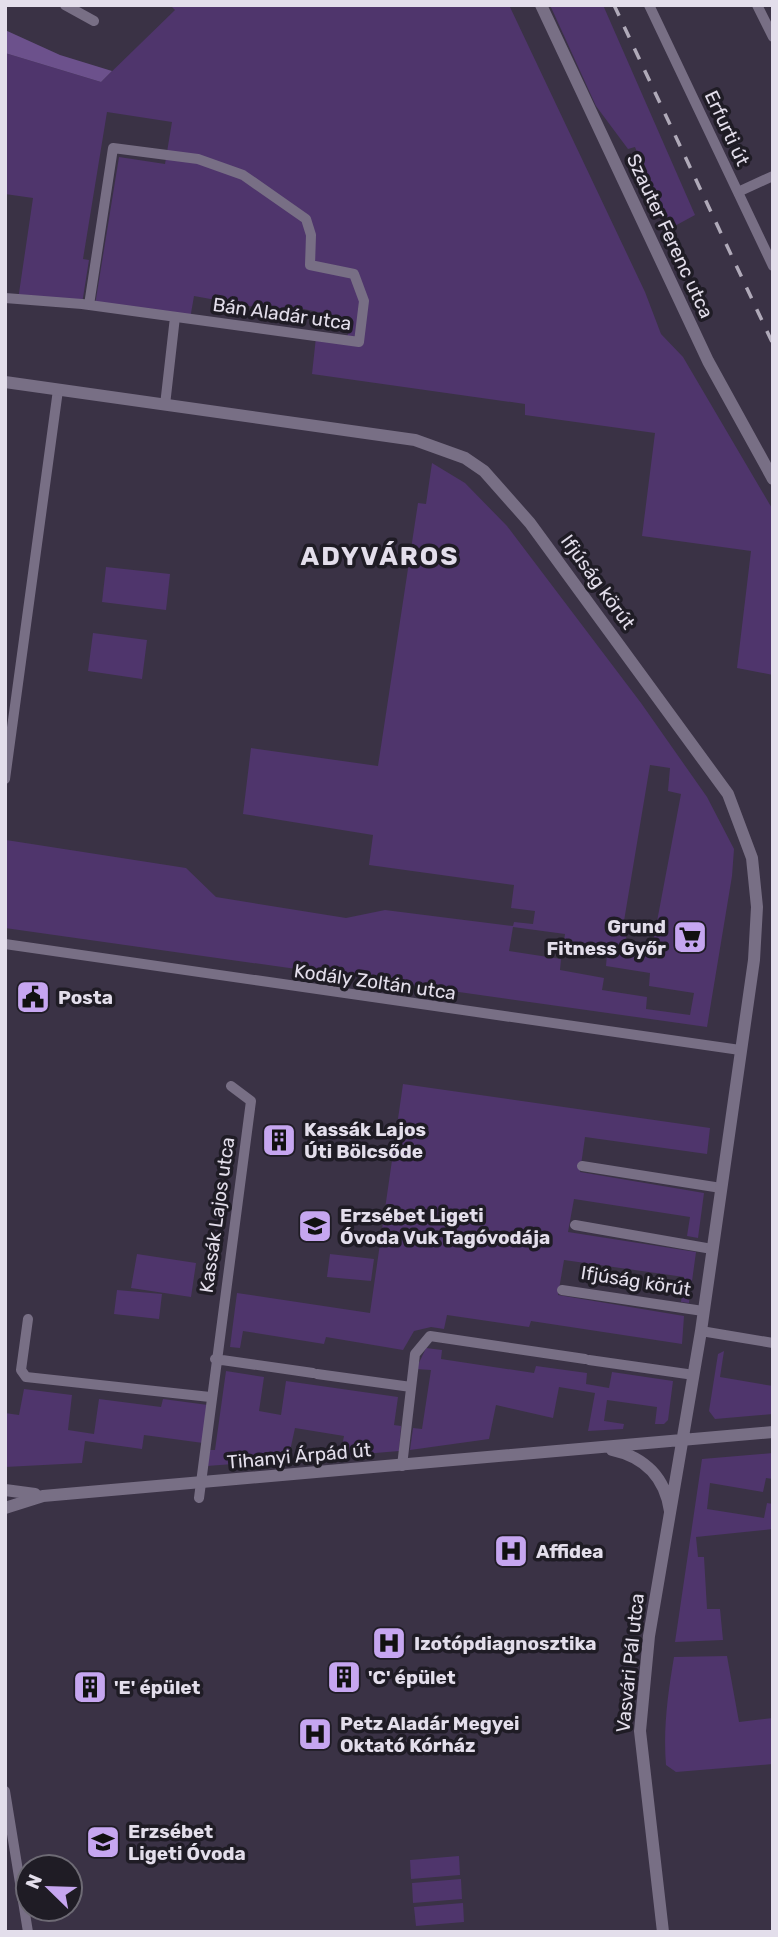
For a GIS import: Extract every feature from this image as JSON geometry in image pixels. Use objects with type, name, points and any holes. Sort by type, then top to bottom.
[{"type":"street","points":[[65,5],[94,21]]},
{"type":"street","name":"Szauter Ferenc utca","points":[[541,5],[704,352],[773,479]]},
{"type":"street","name":"Erfurti út","points":[[649,5],[773,266]]},
{"type":"street","points":[[757,5],[773,37]]},
{"type":"street","name":"Bán Aladár utca","points":[[5,298],[89,305],[359,342],[364,301],[354,274],[310,265],[311,235],[306,219],[243,175],[198,159],[113,148],[89,305]]},
{"type":"street","points":[[738,192],[773,176]]},
{"type":"street","points":[[165,405],[175,317]]},
{"type":"street","name":"Ifjúság körút","points":[[5,382],[415,440],[465,458],[484,471],[530,523],[698,751],[732,805],[752,858],[757,907],[754,960],[683,1441]]},
{"type":"street","points":[[5,779],[58,390]]},
{"type":"street","name":"Kodály Zoltán utca","points":[[5,944],[740,1050]]},
{"type":"street","name":"Kassák Lajos utca","points":[[210,1397],[251,1101],[231,1086]]},
{"type":"street","points":[[582,1166],[721,1188]]},
{"type":"street","points":[[575,1225],[712,1249]]},
{"type":"street","name":"Ifjúság körút","points":[[562,1290],[703,1311]]},
{"type":"street","points":[[28,1319],[21,1370],[26,1377],[210,1397]]},
{"type":"street","points":[[701,1331],[773,1343]]},
{"type":"street","points":[[402,1466],[415,1354],[430,1336],[694,1375]]},
{"type":"street","points":[[215,1359],[411,1387]]},
{"type":"street","name":"Tihanyi Árpád út","points":[[200,1498],[210,1397]]},
{"type":"street","name":"Tihanyi Árpád út","points":[[5,1508],[43,1496],[773,1432]]},
{"type":"street","name":"Vasvári Pál utca","points":[[663,1932],[640,1731],[649,1636],[683,1441]]},
{"type":"street","name":"Tihanyi Árpád út","points":[[595,1448],[627,1454],[651,1469],[664,1487],[671,1521]]},
{"type":"street","name":"Tihanyi Árpád út","points":[[5,1490],[43,1496]]},
{"type":"street","points":[[5,1791],[10,1842],[27,1932]]},
{"type":"shaded area","points":[[170,5],[509,5],[645,292],[661,334],[683,357],[773,510],[773,675],[737,668],[751,551],[642,536],[655,433],[525,415],[525,404],[312,374],[316,337],[347,338],[351,319],[299,308],[298,315],[194,296],[190,319],[95,305],[119,157],[165,164],[172,122],[107,112],[83,259],[89,260],[82,304],[18,300],[33,198],[5,194],[5,53],[101,82],[175,10]]},
{"type":"shaded area","points":[[550,5],[603,5],[695,215],[671,228],[664,223],[635,147],[628,149],[596,106]]},
{"type":"shaded area","points":[[5,30],[60,55],[112,71],[101,82],[5,53]]},
{"type":"shaded area","points":[[432,463],[465,483],[507,526],[641,703],[707,797],[734,849],[707,1027],[5,928],[6,840],[186,868],[216,897],[346,918],[385,910],[513,926],[514,922],[533,924],[535,911],[511,908],[514,885],[369,865],[373,835],[243,814],[251,748],[378,766],[418,503],[426,504]],"holes":[[[650,765],[670,768],[668,791],[681,794],[652,948],[628,944],[623,927]],[[513,927],[565,934],[563,947],[607,954],[606,966],[650,973],[649,986],[694,993],[690,1015],[646,1009],[647,997],[602,990],[604,978],[560,970],[561,959],[509,951]]]},
{"type":"shaded area","points":[[106,567],[170,574],[166,610],[102,602]]},
{"type":"shaded area","points":[[93,633],[147,640],[142,679],[88,671]]},
{"type":"shaded area","points":[[403,1084],[710,1128],[707,1154],[585,1137],[580,1172],[704,1193],[698,1238],[687,1236],[690,1217],[574,1199],[568,1232],[696,1252],[689,1303],[681,1302],[684,1277],[564,1260],[558,1295],[684,1316],[682,1344],[531,1321],[529,1327],[447,1315],[444,1329],[431,1327],[414,1331],[403,1350],[326,1337],[324,1344],[243,1331],[240,1348],[230,1347],[237,1293],[370,1313]]},
{"type":"shaded area","points":[[137,1254],[196,1263],[191,1297],[131,1288]]},
{"type":"shaded area","points":[[330,1254],[374,1259],[371,1281],[327,1277]]},
{"type":"shaded area","points":[[117,1290],[162,1294],[159,1319],[114,1314]]},
{"type":"shaded area","points":[[426,1348],[442,1350],[441,1359],[534,1373],[536,1366],[587,1373],[586,1384],[609,1388],[612,1372],[673,1381],[668,1420],[664,1424],[655,1424],[657,1407],[607,1400],[604,1421],[624,1424],[623,1429],[588,1431],[595,1393],[559,1387],[553,1418],[496,1405],[489,1439],[410,1450],[413,1428],[422,1429],[431,1370],[416,1369]]},
{"type":"shaded area","points":[[724,1351],[720,1377],[773,1386],[773,1414],[715,1419],[709,1411],[718,1354]]},
{"type":"shaded area","points":[[226,1371],[264,1377],[259,1411],[281,1415],[286,1381],[398,1397],[394,1425],[401,1426],[399,1451],[340,1456],[344,1436],[295,1428],[288,1460],[207,1466],[208,1450],[215,1450]]},
{"type":"shaded area","points":[[24,1389],[72,1395],[68,1430],[94,1434],[99,1399],[161,1407],[163,1399],[208,1405],[203,1443],[144,1435],[142,1449],[85,1441],[82,1463],[5,1467],[5,1413],[19,1415]]},
{"type":"shaded area","points":[[773,1453],[773,1479],[766,1478],[763,1492],[710,1483],[707,1509],[764,1518],[767,1503],[773,1504],[773,1529],[696,1537],[698,1557],[704,1557],[707,1609],[720,1609],[723,1640],[675,1642],[702,1459]]},
{"type":"shaded area","points":[[727,1656],[739,1722],[773,1718],[773,1764],[676,1772],[666,1765],[665,1751],[674,1657]]},
{"type":"shaded area","points":[[459,1856],[460,1875],[411,1879],[410,1860]]},
{"type":"shaded area","points":[[461,1879],[462,1899],[413,1903],[412,1883]]},
{"type":"shaded area","points":[[463,1903],[464,1922],[416,1926],[414,1907]]},
{"type":"railway","points":[[614,5],[773,344]]},
{"type":"place","name":"Grund Fitness Győr","points":[[690,937]]},
{"type":"place","name":"Posta","points":[[33,997]]},
{"type":"place","name":"Kassák Lajos Úti Bölcsőde","points":[[279,1140]]},
{"type":"place","name":"Erzsébet Ligeti Óvoda Vuk Tagóvodája","points":[[315,1226]]},
{"type":"place","name":"Affidea","points":[[511,1551]]},
{"type":"place","name":"Izotópdiagnosztika","points":[[389,1643]]},
{"type":"place","name":"'C' épület","points":[[344,1677]]},
{"type":"place","name":"'E' épület","points":[[90,1687]]},
{"type":"place","name":"Petz Aladár Megyei Oktató Kórház","points":[[315,1734]]},
{"type":"place","name":"Erzsébet Ligeti Óvoda","points":[[103,1842]]},
{"type":"district","name":"ADYVÁROS","points":[[380,556]]}]
